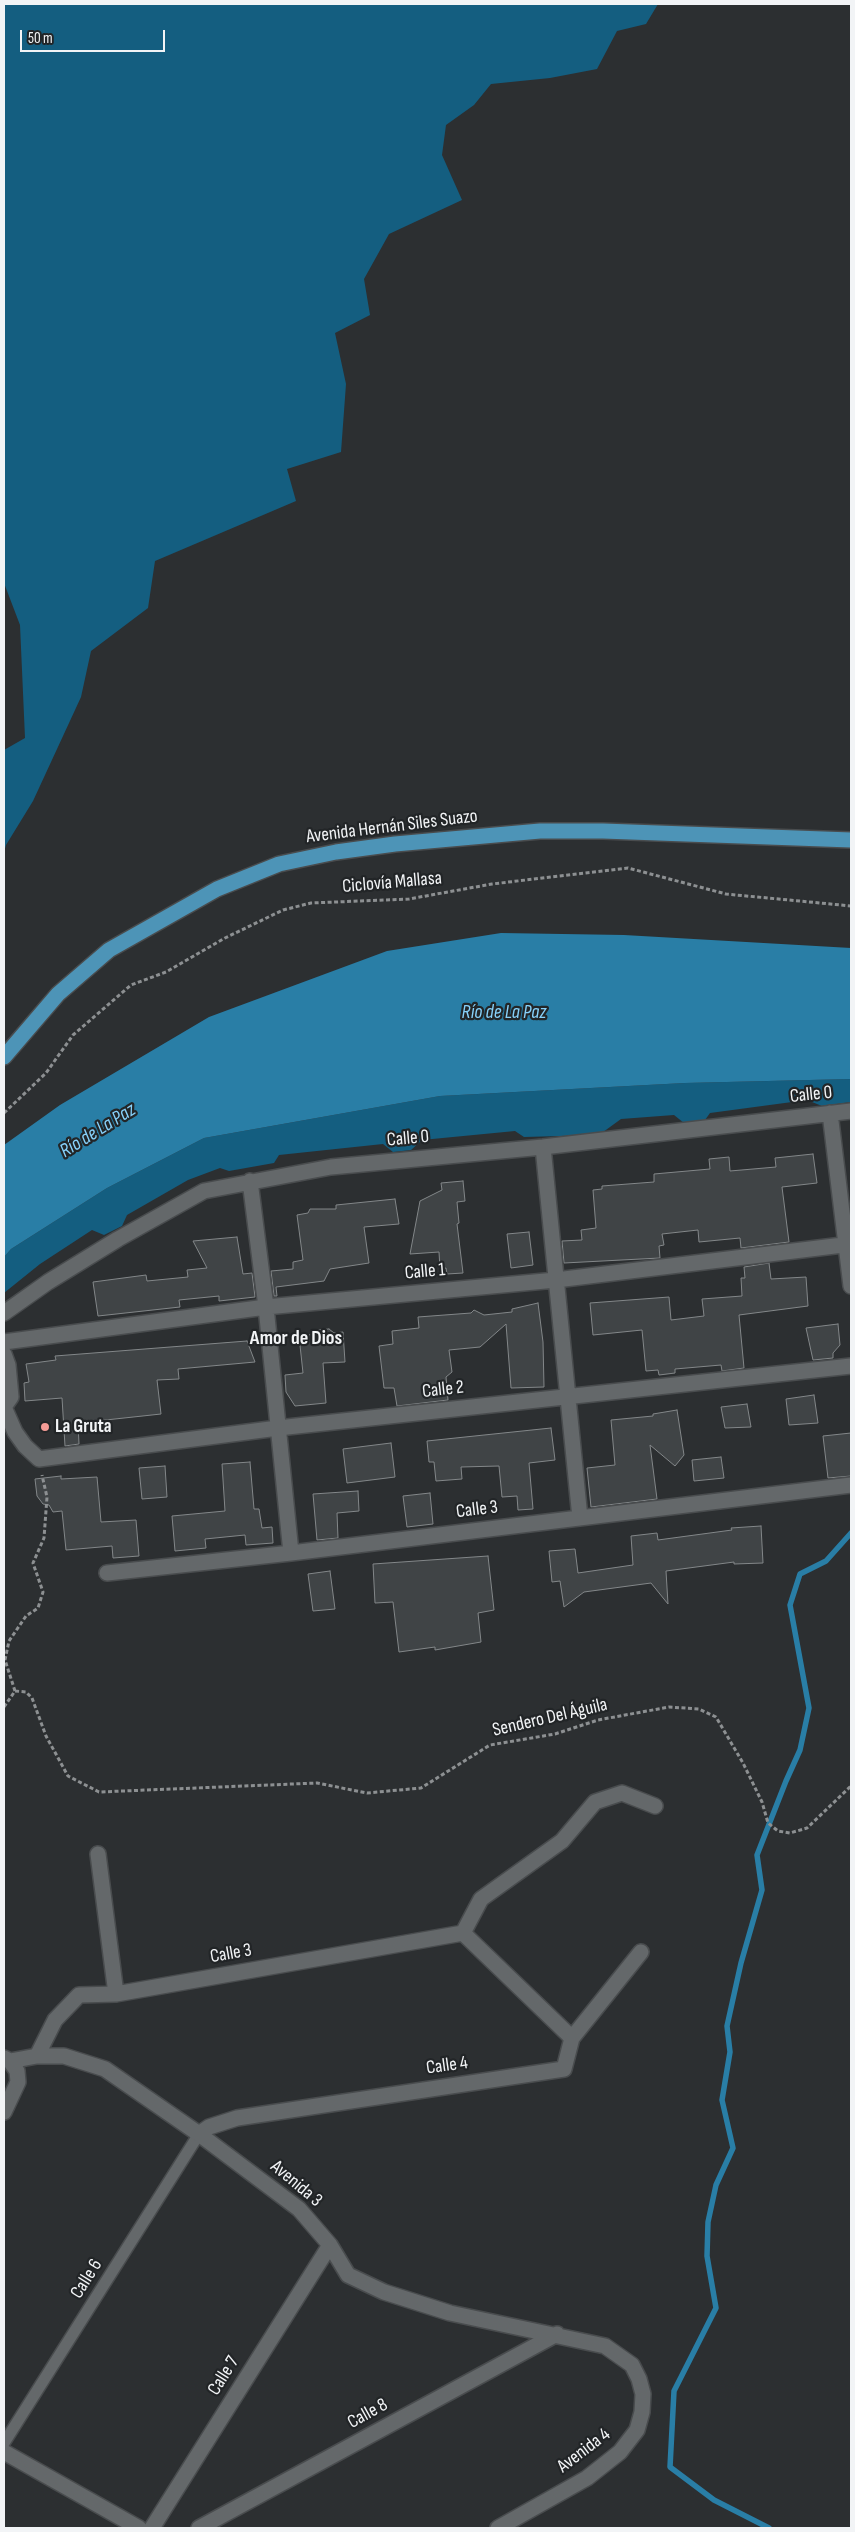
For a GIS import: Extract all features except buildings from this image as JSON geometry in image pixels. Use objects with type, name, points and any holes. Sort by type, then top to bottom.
[{"type":"main road","name":"Avenida Hernán Siles Suazo","points":[[4,1057],[58,994],[109,950],[217,889],[279,864],[336,852],[395,844],[540,831],[603,830],[851,840]]},
{"type":"street","name":"Calle 0","points":[[4,1313],[48,1282],[118,1239],[204,1191],[331,1167],[543,1147],[851,1111]]},
{"type":"street","points":[[830,1113],[850,1244],[851,1286]]},
{"type":"street","points":[[543,1147],[580,1518]]},
{"type":"street","points":[[250,1181],[266,1307],[291,1553]]},
{"type":"street","name":"Calle 1","points":[[4,1342],[266,1307],[556,1280],[850,1244]]},
{"type":"street","points":[[4,1354],[8,1365],[11,1396],[4,1407],[15,1432],[25,1446],[39,1459]]},
{"type":"street","name":"Calle 2","points":[[39,1459],[278,1428],[851,1366]]},
{"type":"street","name":"Calle 3","points":[[107,1572],[291,1553],[851,1485]]},
{"type":"street","points":[[572,2038],[463,1933],[481,1899],[562,1840],[595,1802],[622,1793],[655,1806]]},
{"type":"street","points":[[98,1854],[116,1994]]},
{"type":"street","name":"Calle 3","points":[[37,2056],[55,2020],[79,1995],[116,1994],[463,1933]]},
{"type":"street","name":"Calle 4","points":[[199,2134],[209,2127],[237,2118],[564,2069],[572,2038],[641,1952]]},
{"type":"street","name":"Avenida 3","points":[[7,2060],[37,2056],[64,2056],[104,2069],[199,2134],[299,2209],[330,2246],[348,2275],[384,2292],[450,2313],[556,2334]]},
{"type":"street","points":[[4,2112],[18,2082],[17,2071],[7,2060]]},
{"type":"street","name":"Calle 7","points":[[152,2528],[330,2246]]},
{"type":"street","name":"Calle 8","points":[[199,2528],[556,2334]]},
{"type":"street","name":"Avenida 4","points":[[498,2528],[587,2478],[620,2452],[637,2430],[643,2394],[639,2379],[632,2365],[605,2346],[556,2334]]},
{"type":"street","points":[[4,2452],[139,2528]]},
{"type":"lane","name":"Calle 6","points":[[4,2443],[199,2134]]},
{"type":"path","name":"Ciclovía Mallasa","points":[[4,1114],[46,1073],[73,1035],[131,985],[166,972],[225,938],[292,908],[310,903],[409,899],[492,884],[628,868],[726,894],[851,906]]},
{"type":"path","points":[[4,1706],[15,1691],[5,1660],[10,1641],[26,1616],[38,1608],[43,1592],[33,1563],[44,1538],[47,1496],[39,1459]]},
{"type":"path","name":"Sendero Del Águila","points":[[15,1691],[26,1692],[32,1698],[46,1736],[68,1776],[98,1792],[317,1783],[367,1793],[421,1788],[490,1744],[555,1734],[598,1720],[669,1707],[699,1709],[716,1717],[743,1763],[762,1802],[768,1823],[778,1831],[790,1833],[807,1828],[851,1786]]},
{"type":"shaded area","points":[[4,4],[658,4],[646,24],[617,31],[597,69],[550,78],[491,84],[474,105],[446,125],[442,155],[462,200],[389,234],[364,279],[370,315],[335,333],[346,384],[341,452],[287,469],[296,501],[155,561],[148,608],[91,651],[81,697],[33,801],[6,845],[4,852],[4,750],[25,738],[20,625],[4,583]]},
{"type":"shaded area","points":[[851,1079],[851,1102],[822,1106],[807,1100],[710,1113],[705,1120],[684,1123],[674,1115],[621,1119],[599,1135],[524,1137],[515,1131],[422,1140],[411,1150],[393,1152],[383,1144],[279,1155],[274,1163],[229,1171],[220,1168],[188,1180],[127,1215],[122,1226],[104,1235],[92,1230],[40,1264],[4,1293],[4,1257],[11,1249],[107,1188],[204,1138],[440,1096],[685,1083]]},
{"type":"water","name":"Río de La Paz","points":[[501,933],[624,935],[851,948],[851,1079],[685,1083],[440,1096],[204,1138],[107,1188],[11,1249],[4,1257],[4,1145],[60,1105],[209,1017],[387,951]]},
{"type":"waterway","points":[[769,2528],[714,2500],[670,2467],[674,2391],[716,2308],[707,2256],[708,2222],[716,2185],[733,2148],[722,2100],[730,2052],[727,2026],[741,1963],[762,1890],[757,1855],[800,1750],[809,1708],[790,1605],[800,1574],[826,1561],[851,1533]]},
{"type":"place","name":"La Gruta","points":[[45,1427]]},
{"type":"district","name":"Amor de Dios","points":[[296,1339]]}]
